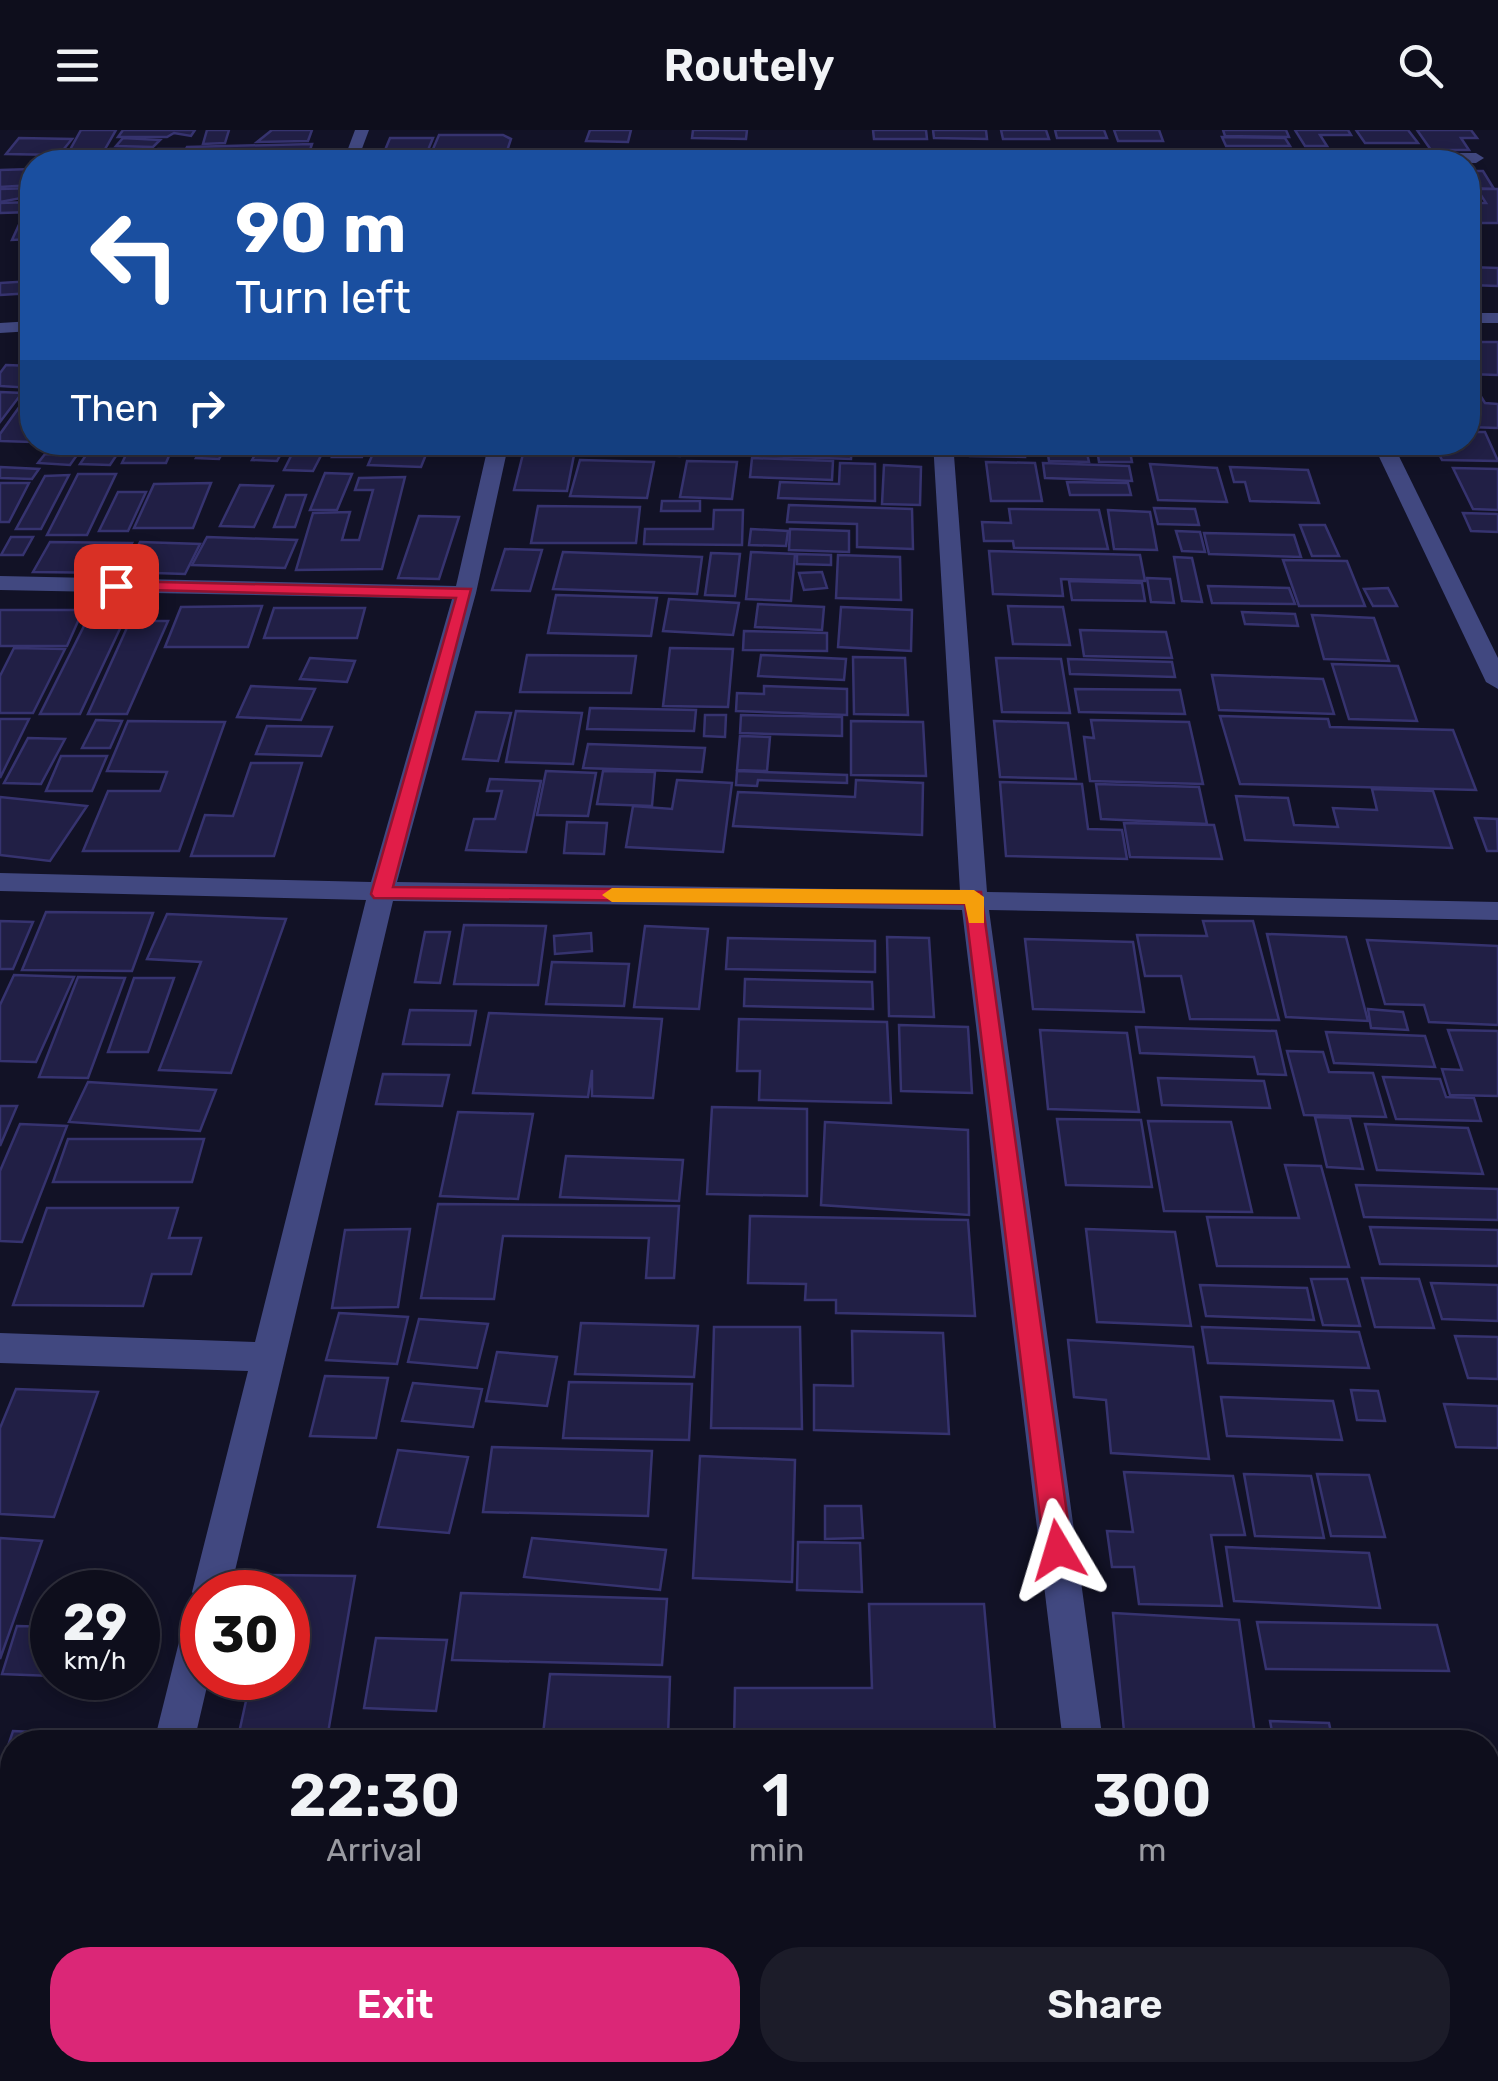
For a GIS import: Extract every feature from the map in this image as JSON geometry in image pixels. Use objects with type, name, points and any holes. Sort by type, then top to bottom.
[{"type":"street","points":[[1143,150],[1244,150]]},
{"type":"street","points":[[216,1570],[381,894],[465,593],[496,455]]},
{"type":"street","points":[[943,455],[974,897],[1081,1730]]},
{"type":"street","points":[[1388,455],[1498,682]]},
{"type":"street","points":[[0,583],[465,593]]},
{"type":"street","points":[[0,882],[381,894],[974,897],[1498,911]]},
{"type":"street","points":[[0,1348],[268,1357]]},
{"type":"street","points":[[177,1730],[184,1700]]},
{"type":"building","points":[[81,130],[116,130],[104,150],[70,150]]},
{"type":"building","points":[[123,130],[195,130],[191,136],[174,133],[167,137],[118,137]]},
{"type":"building","points":[[207,130],[229,130],[225,143],[203,144]]},
{"type":"building","points":[[272,130],[312,130],[308,141],[257,142]]},
{"type":"building","points":[[590,130],[631,130],[628,142],[586,141]]},
{"type":"building","points":[[693,130],[747,130],[746,139],[692,138]]},
{"type":"building","points":[[873,130],[926,130],[927,139],[874,139]]},
{"type":"building","points":[[933,130],[986,130],[987,139],[934,138]]},
{"type":"building","points":[[1001,130],[1046,130],[1049,139],[1003,139]]},
{"type":"building","points":[[1055,130],[1104,130],[1107,138],[1057,138]]},
{"type":"building","points":[[1114,130],[1159,130],[1163,141],[1118,141]]},
{"type":"building","points":[[1223,130],[1286,130],[1289,137],[1225,136]]},
{"type":"building","points":[[1295,130],[1348,130],[1351,135],[1320,135],[1327,146],[1305,146]]},
{"type":"building","points":[[1356,130],[1408,130],[1418,143],[1365,143]]},
{"type":"building","points":[[1417,130],[1471,130],[1477,138],[1461,138],[1469,150],[1431,150]]},
{"type":"building","points":[[439,135],[503,135],[511,139],[507,150],[433,149]]},
{"type":"building","points":[[1222,137],[1285,138],[1290,146],[1226,146]]},
{"type":"building","points":[[19,138],[72,139],[63,150],[20,150],[20,154],[6,154]]},
{"type":"building","points":[[123,138],[160,140],[153,147],[116,146]]},
{"type":"building","points":[[390,138],[433,138],[428,150],[385,150]]},
{"type":"building","points":[[312,144],[310,150],[186,150]]},
{"type":"building","points":[[20,169],[20,186],[0,187],[0,170]]},
{"type":"building","points":[[1480,171],[1483,171],[1494,189],[1480,188]]},
{"type":"building","points":[[20,188],[20,198],[0,202],[0,189]]},
{"type":"building","points":[[1480,189],[1498,189],[1498,223],[1480,223],[1480,203],[1486,203]]},
{"type":"building","points":[[20,202],[20,212],[0,213],[0,203]]},
{"type":"building","points":[[20,223],[20,240],[12,240]]},
{"type":"building","points":[[1480,267],[1498,268],[1498,286],[1480,285]]},
{"type":"building","points":[[20,282],[20,294],[0,295],[0,283]]},
{"type":"building","points":[[1480,342],[1498,342],[1498,375],[1480,374]]},
{"type":"building","points":[[6,365],[20,366],[20,387],[0,386],[0,373]]},
{"type":"building","points":[[0,392],[20,393],[20,396],[0,422]]},
{"type":"building","points":[[1480,395],[1485,403],[1498,404],[1498,428],[1480,427]]},
{"type":"building","points":[[20,406],[20,442],[0,441],[0,434]]},
{"type":"building","points":[[1480,432],[1485,432],[1498,461],[1442,460],[1440,455],[1480,455]]},
{"type":"building","points":[[44,455],[77,455],[70,465],[38,463]]},
{"type":"building","points":[[86,455],[117,455],[110,465],[80,464]]},
{"type":"building","points":[[126,455],[169,455],[166,463],[122,463]]},
{"type":"building","points":[[198,455],[221,455],[219,459],[196,458]]},
{"type":"building","points":[[255,455],[280,455],[277,461],[252,460]]},
{"type":"building","points":[[292,455],[321,455],[313,471],[284,470]]},
{"type":"building","points":[[372,455],[426,455],[421,467],[368,465]]},
{"type":"building","points":[[523,455],[574,455],[567,491],[514,490]]},
{"type":"building","points":[[759,455],[851,455],[851,459]]},
{"type":"building","points":[[1025,455],[1025,457],[970,456]]},
{"type":"building","points":[[1048,455],[1087,455],[1089,462],[1049,461]]},
{"type":"building","points":[[1098,455],[1131,455],[1132,462],[1099,462]]},
{"type":"building","points":[[752,458],[833,461],[832,480],[750,477]]},
{"type":"building","points":[[580,460],[654,462],[647,498],[570,496]]},
{"type":"building","points":[[687,461],[737,462],[732,499],[680,497]]},
{"type":"building","points":[[986,462],[1035,463],[1042,501],[991,501]]},
{"type":"building","points":[[840,463],[875,464],[875,501],[778,498],[780,482],[839,484]]},
{"type":"building","points":[[1043,463],[1129,466],[1132,481],[1045,478]]},
{"type":"building","points":[[1150,464],[1217,468],[1227,502],[1158,500]]},
{"type":"building","points":[[884,465],[921,467],[920,505],[882,504]]},
{"type":"building","points":[[0,467],[39,469],[32,479],[0,478]]},
{"type":"building","points":[[1230,467],[1308,470],[1319,503],[1250,501],[1245,482],[1234,482]]},
{"type":"building","points":[[1453,468],[1498,469],[1498,510],[1473,509]]},
{"type":"building","points":[[325,473],[352,474],[337,510],[310,510]]},
{"type":"building","points":[[78,474],[116,474],[87,535],[47,535]]},
{"type":"building","points":[[69,475],[41,529],[16,529],[45,476]]},
{"type":"building","points":[[405,477],[382,569],[296,570],[313,513],[350,512],[342,540],[359,540],[373,490],[355,490],[359,478]]},
{"type":"building","points":[[1067,482],[1128,483],[1131,495],[1070,495]]},
{"type":"building","points":[[0,483],[29,483],[9,522],[0,522]]},
{"type":"building","points":[[211,483],[193,528],[134,528],[154,484]]},
{"type":"building","points":[[240,485],[273,486],[254,527],[220,526]]},
{"type":"building","points":[[118,492],[146,492],[128,531],[99,531]]},
{"type":"building","points":[[286,495],[306,495],[295,527],[274,527]]},
{"type":"building","points":[[662,501],[700,501],[700,511],[661,511]]},
{"type":"building","points":[[789,505],[912,509],[913,549],[857,547],[857,524],[787,522]]},
{"type":"building","points":[[538,506],[640,507],[636,543],[531,543]]},
{"type":"building","points":[[1154,508],[1195,509],[1199,525],[1158,524]]},
{"type":"building","points":[[1009,509],[1099,510],[1108,549],[1014,548],[1013,541],[984,541],[982,522],[1011,523]]},
{"type":"building","points":[[714,510],[743,510],[742,545],[644,544],[645,529],[713,529]]},
{"type":"building","points":[[1108,510],[1150,512],[1157,550],[1114,549]]},
{"type":"building","points":[[1463,513],[1498,514],[1498,532],[1471,531]]},
{"type":"building","points":[[419,516],[459,517],[439,579],[398,578]]},
{"type":"building","points":[[1300,525],[1325,525],[1339,556],[1312,556]]},
{"type":"building","points":[[751,529],[788,531],[786,546],[749,545]]},
{"type":"building","points":[[790,529],[849,531],[849,552],[789,550]]},
{"type":"building","points":[[1176,531],[1200,532],[1205,552],[1182,551]]},
{"type":"building","points":[[1204,533],[1294,535],[1301,557],[1209,554]]},
{"type":"building","points":[[11,537],[33,537],[23,555],[1,555]]},
{"type":"building","points":[[207,537],[297,540],[285,568],[192,565]]},
{"type":"building","points":[[50,542],[132,543],[116,573],[33,572]]},
{"type":"building","points":[[140,542],[200,544],[185,574],[124,572]]},
{"type":"building","points":[[505,549],[542,550],[530,591],[492,590]]},
{"type":"building","points":[[989,551],[1140,555],[1145,581],[1061,579],[1063,596],[993,594]]},
{"type":"building","points":[[563,552],[702,557],[697,594],[553,589]]},
{"type":"building","points":[[751,552],[795,554],[791,601],[746,599]]},
{"type":"building","points":[[711,553],[740,554],[735,596],[705,595]]},
{"type":"building","points":[[797,554],[831,555],[831,565],[797,564]]},
{"type":"building","points":[[838,555],[900,557],[901,600],[836,598]]},
{"type":"building","points":[[1174,557],[1192,558],[1202,602],[1182,601]]},
{"type":"building","points":[[1283,560],[1347,561],[1365,606],[1299,606]]},
{"type":"building","points":[[822,572],[827,588],[804,590],[799,573]]},
{"type":"building","points":[[1147,578],[1170,579],[1174,603],[1151,602]]},
{"type":"building","points":[[1069,581],[1142,583],[1145,601],[1072,600]]},
{"type":"building","points":[[1208,586],[1289,588],[1295,604],[1212,603]]},
{"type":"building","points":[[1388,588],[1397,606],[1373,606],[1364,589]]},
{"type":"building","points":[[556,595],[657,598],[651,636],[548,633]]},
{"type":"building","points":[[127,596],[123,612],[88,613],[93,598]]},
{"type":"building","points":[[669,599],[739,603],[733,635],[663,631]]},
{"type":"building","points":[[758,604],[824,607],[822,630],[755,627]]},
{"type":"building","points":[[262,606],[248,647],[165,647],[181,607]]},
{"type":"building","points":[[1008,606],[1063,607],[1070,645],[1013,644]]},
{"type":"building","points":[[841,607],[912,610],[911,651],[838,647]]},
{"type":"building","points":[[274,608],[365,608],[357,638],[264,638]]},
{"type":"building","points":[[0,610],[83,610],[67,646],[0,646]]},
{"type":"building","points":[[1242,612],[1295,614],[1298,626],[1245,624]]},
{"type":"building","points":[[1312,615],[1374,618],[1389,661],[1324,659]]},
{"type":"building","points":[[88,618],[125,618],[80,714],[40,714]]},
{"type":"building","points":[[130,621],[168,621],[127,714],[88,714]]},
{"type":"building","points":[[1080,630],[1166,632],[1172,658],[1084,656]]},
{"type":"building","points":[[744,631],[827,633],[827,651],[743,650]]},
{"type":"building","points":[[14,648],[65,649],[33,713],[0,713],[0,676]]},
{"type":"building","points":[[670,648],[733,649],[728,707],[663,706]]},
{"type":"building","points":[[527,655],[636,656],[631,693],[520,692]]},
{"type":"building","points":[[761,655],[846,659],[844,680],[758,676]]},
{"type":"building","points":[[853,657],[905,658],[908,715],[854,714]]},
{"type":"building","points":[[310,658],[355,661],[347,682],[300,679]]},
{"type":"building","points":[[996,658],[1061,659],[1070,713],[1002,712]]},
{"type":"building","points":[[1068,659],[1172,662],[1175,677],[1070,674]]},
{"type":"building","points":[[1332,664],[1398,666],[1417,721],[1349,719]]},
{"type":"building","points":[[1212,675],[1323,679],[1334,714],[1219,710]]},
{"type":"building","points":[[251,686],[315,689],[301,720],[237,717]]},
{"type":"building","points":[[764,686],[847,689],[847,715],[736,711],[737,693],[764,694]]},
{"type":"building","points":[[1075,689],[1180,690],[1185,714],[1079,712]]},
{"type":"building","points":[[590,708],[696,710],[694,731],[587,729]]},
{"type":"building","points":[[516,711],[582,713],[573,764],[506,762]]},
{"type":"building","points":[[476,712],[511,713],[498,761],[463,759]]},
{"type":"building","points":[[705,715],[726,715],[725,737],[704,736]]},
{"type":"building","points":[[741,715],[842,717],[842,736],[740,733]]},
{"type":"building","points":[[1220,716],[1328,719],[1330,727],[1453,730],[1476,790],[1240,784]]},
{"type":"building","points":[[0,719],[29,719],[0,778]]},
{"type":"building","points":[[96,720],[122,721],[110,748],[82,748]]},
{"type":"building","points":[[1091,720],[1189,722],[1203,784],[1090,781],[1084,737],[1094,738]]},
{"type":"building","points":[[128,721],[225,722],[179,851],[83,851],[108,791],[160,791],[167,772],[107,771]]},
{"type":"building","points":[[851,721],[923,722],[926,776],[851,775]]},
{"type":"building","points":[[994,721],[1068,723],[1076,779],[1000,777]]},
{"type":"building","points":[[267,726],[332,727],[321,756],[256,754]]},
{"type":"building","points":[[740,736],[770,737],[767,771],[737,770]]},
{"type":"building","points":[[28,738],[65,739],[41,784],[4,783]]},
{"type":"building","points":[[588,744],[705,748],[702,772],[583,768]]},
{"type":"building","points":[[61,756],[107,756],[92,791],[46,791]]},
{"type":"building","points":[[251,763],[302,763],[274,856],[191,856],[205,815],[233,816]]},
{"type":"building","points":[[546,771],[596,773],[588,816],[537,815]]},
{"type":"building","points":[[603,771],[655,772],[652,806],[597,804]]},
{"type":"building","points":[[737,771],[847,775],[847,783],[758,780],[757,786],[736,785]]},
{"type":"building","points":[[490,779],[541,781],[526,852],[466,850],[474,819],[495,819],[502,791],[487,791]]},
{"type":"building","points":[[677,780],[732,783],[723,852],[626,847],[633,806],[672,809]]},
{"type":"building","points":[[856,780],[923,783],[922,835],[733,826],[738,792],[855,797]]},
{"type":"building","points":[[1000,782],[1082,784],[1088,829],[1122,830],[1127,859],[1006,856]]},
{"type":"building","points":[[1096,784],[1199,787],[1207,824],[1101,819]]},
{"type":"building","points":[[1372,789],[1433,791],[1452,848],[1245,840],[1236,796],[1288,798],[1294,825],[1338,827],[1333,808],[1377,810]]},
{"type":"building","points":[[0,797],[87,806],[50,861],[0,855]]},
{"type":"building","points":[[1475,818],[1497,819],[1498,851],[1487,851]]},
{"type":"building","points":[[567,822],[607,823],[604,854],[564,853]]},
{"type":"building","points":[[1124,823],[1214,825],[1222,859],[1130,857]]},
{"type":"building","points":[[46,912],[153,913],[132,971],[22,970]]},
{"type":"building","points":[[167,914],[286,919],[231,1073],[159,1070],[201,962],[147,959]]},
{"type":"building","points":[[0,921],[33,922],[13,969],[0,969]]},
{"type":"building","points":[[1203,921],[1253,921],[1279,1020],[1190,1019],[1181,976],[1145,976],[1137,935],[1207,936]]},
{"type":"building","points":[[464,925],[546,926],[538,985],[454,984]]},
{"type":"building","points":[[645,926],[708,929],[699,1009],[634,1007]]},
{"type":"building","points":[[425,932],[450,932],[440,983],[415,982]]},
{"type":"building","points":[[591,933],[592,951],[555,954],[554,936]]},
{"type":"building","points":[[1267,934],[1346,937],[1368,1021],[1286,1017]]},
{"type":"building","points":[[887,937],[929,938],[934,1017],[889,1016]]},
{"type":"building","points":[[728,938],[875,941],[875,972],[726,969]]},
{"type":"building","points":[[1025,939],[1133,942],[1144,1012],[1033,1009]]},
{"type":"building","points":[[1367,940],[1498,946],[1498,1025],[1429,1022],[1424,1005],[1385,1004]]},
{"type":"building","points":[[552,962],[629,964],[624,1006],[546,1004]]},
{"type":"building","points":[[14,975],[74,977],[36,1062],[0,1061],[0,1005]]},
{"type":"building","points":[[78,977],[125,978],[88,1078],[39,1077]]},
{"type":"building","points":[[134,978],[174,978],[148,1052],[108,1052]]},
{"type":"building","points":[[745,979],[872,982],[873,1009],[744,1006]]},
{"type":"building","points":[[1368,1009],[1403,1012],[1408,1030],[1371,1028]]},
{"type":"building","points":[[410,1010],[476,1011],[470,1045],[403,1044]]},
{"type":"building","points":[[489,1013],[662,1019],[653,1098],[592,1096],[592,1070],[588,1097],[473,1093]]},
{"type":"building","points":[[739,1019],[887,1022],[891,1103],[759,1100],[760,1071],[737,1071]]},
{"type":"building","points":[[899,1025],[968,1027],[972,1093],[901,1091]]},
{"type":"building","points":[[1136,1027],[1276,1031],[1286,1075],[1258,1074],[1254,1057],[1140,1053]]},
{"type":"building","points":[[1040,1030],[1127,1033],[1139,1112],[1048,1109]]},
{"type":"building","points":[[1448,1030],[1498,1031],[1498,1096],[1450,1095],[1442,1069],[1462,1070]]},
{"type":"building","points":[[1326,1032],[1425,1036],[1435,1067],[1334,1063]]},
{"type":"building","points":[[1287,1051],[1323,1052],[1329,1072],[1373,1073],[1386,1117],[1304,1115]]},
{"type":"building","points":[[383,1074],[449,1075],[442,1106],[376,1104]]},
{"type":"building","points":[[1383,1077],[1440,1079],[1446,1097],[1474,1098],[1481,1121],[1396,1119]]},
{"type":"building","points":[[1158,1078],[1264,1081],[1270,1108],[1162,1105]]},
{"type":"building","points":[[88,1082],[216,1090],[200,1131],[69,1122]]},
{"type":"building","points":[[0,1106],[17,1106],[0,1146]]},
{"type":"building","points":[[712,1107],[807,1109],[807,1196],[707,1194]]},
{"type":"building","points":[[458,1112],[533,1114],[518,1199],[440,1196]]},
{"type":"building","points":[[1315,1117],[1350,1118],[1363,1169],[1327,1167]]},
{"type":"building","points":[[1057,1119],[1141,1120],[1152,1187],[1066,1185]]},
{"type":"building","points":[[1148,1121],[1231,1122],[1252,1212],[1164,1211]]},
{"type":"building","points":[[825,1122],[968,1130],[969,1215],[821,1205]]},
{"type":"building","points":[[20,1124],[67,1126],[22,1242],[0,1241],[0,1171]]},
{"type":"building","points":[[1365,1124],[1468,1128],[1483,1174],[1377,1170]]},
{"type":"building","points":[[68,1139],[204,1139],[192,1182],[53,1182]]},
{"type":"building","points":[[566,1156],[683,1160],[679,1201],[560,1197]]},
{"type":"building","points":[[1285,1165],[1321,1166],[1349,1267],[1217,1266],[1207,1217],[1299,1218]]},
{"type":"building","points":[[1356,1185],[1498,1189],[1498,1220],[1364,1217]]},
{"type":"building","points":[[438,1204],[679,1206],[674,1278],[646,1278],[649,1238],[503,1236],[494,1299],[421,1298]]},
{"type":"building","points":[[47,1208],[178,1208],[169,1238],[201,1238],[191,1274],[152,1274],[143,1306],[13,1305]]},
{"type":"building","points":[[750,1216],[968,1220],[975,1316],[836,1313],[836,1300],[805,1300],[806,1284],[748,1283]]},
{"type":"building","points":[[1370,1227],[1498,1230],[1498,1266],[1380,1264]]},
{"type":"building","points":[[410,1229],[398,1307],[332,1308],[345,1230]]},
{"type":"building","points":[[1086,1229],[1175,1232],[1191,1326],[1097,1322]]},
{"type":"building","points":[[1362,1278],[1419,1279],[1434,1328],[1375,1327]]},
{"type":"building","points":[[1311,1279],[1347,1279],[1360,1326],[1323,1325]]},
{"type":"building","points":[[1431,1283],[1498,1285],[1498,1321],[1442,1319]]},
{"type":"building","points":[[1200,1285],[1307,1288],[1314,1320],[1206,1316]]},
{"type":"building","points":[[339,1313],[408,1317],[397,1364],[326,1360]]},
{"type":"building","points":[[419,1319],[488,1324],[477,1368],[408,1362]]},
{"type":"building","points":[[581,1323],[698,1326],[694,1377],[575,1374]]},
{"type":"building","points":[[714,1327],[800,1327],[802,1429],[711,1428]]},
{"type":"building","points":[[1202,1327],[1359,1332],[1369,1368],[1208,1363]]},
{"type":"building","points":[[852,1331],[943,1333],[949,1434],[814,1430],[814,1385],[853,1386]]},
{"type":"building","points":[[1455,1336],[1498,1337],[1498,1379],[1468,1378]]},
{"type":"building","points":[[1068,1340],[1193,1347],[1209,1459],[1111,1453],[1106,1400],[1074,1397]]},
{"type":"building","points":[[497,1352],[557,1357],[547,1406],[486,1401]]},
{"type":"building","points":[[325,1376],[388,1378],[376,1438],[310,1436]]},
{"type":"building","points":[[569,1382],[692,1384],[689,1440],[563,1438]]},
{"type":"building","points":[[413,1383],[482,1389],[473,1427],[402,1421]]},
{"type":"building","points":[[16,1389],[98,1392],[54,1517],[0,1514],[0,1428]]},
{"type":"building","points":[[1351,1390],[1378,1391],[1385,1421],[1357,1420]]},
{"type":"building","points":[[1221,1397],[1333,1401],[1342,1440],[1227,1436]]},
{"type":"building","points":[[1444,1404],[1498,1406],[1498,1448],[1456,1447]]},
{"type":"building","points":[[492,1447],[652,1451],[648,1516],[483,1512]]},
{"type":"building","points":[[398,1450],[468,1457],[449,1533],[378,1527]]},
{"type":"building","points":[[700,1456],[795,1460],[792,1582],[693,1578]]},
{"type":"building","points":[[1124,1472],[1233,1476],[1245,1535],[1211,1535],[1222,1606],[1139,1604],[1134,1567],[1112,1567],[1107,1531],[1133,1532]]},
{"type":"building","points":[[1244,1474],[1311,1476],[1324,1538],[1255,1536]]},
{"type":"building","points":[[1317,1474],[1369,1475],[1385,1537],[1331,1536]]},
{"type":"building","points":[[825,1506],[861,1506],[863,1538],[825,1539]]},
{"type":"building","points":[[0,1538],[42,1541],[30,1570],[0,1659]]},
{"type":"building","points":[[532,1538],[666,1550],[660,1590],[524,1577]]},
{"type":"building","points":[[798,1542],[860,1543],[862,1592],[797,1590]]},
{"type":"building","points":[[1226,1547],[1369,1553],[1380,1608],[1234,1601]]},
{"type":"building","points":[[310,1575],[355,1576],[329,1730],[240,1730],[246,1700],[310,1700]]},
{"type":"building","points":[[461,1593],[667,1599],[662,1665],[452,1660]]},
{"type":"building","points":[[869,1604],[984,1604],[995,1730],[734,1730],[735,1688],[872,1688]]},
{"type":"building","points":[[1113,1613],[1239,1620],[1254,1730],[1124,1730]]},
{"type":"building","points":[[1257,1622],[1437,1625],[1449,1671],[1266,1669]]},
{"type":"building","points":[[17,1626],[30,1626],[30,1675],[2,1674]]},
{"type":"building","points":[[376,1638],[447,1640],[436,1711],[364,1708]]},
{"type":"building","points":[[550,1674],[670,1677],[668,1730],[543,1730]]},
{"type":"building","points":[[1270,1721],[1329,1723],[1330,1730],[1272,1730]]},
{"type":"slow traffic","points":[[612,895],[974,897],[977,918]]},
{"type":"route","points":[[116,586],[465,593],[381,894],[974,897],[1058,1550]]}]
